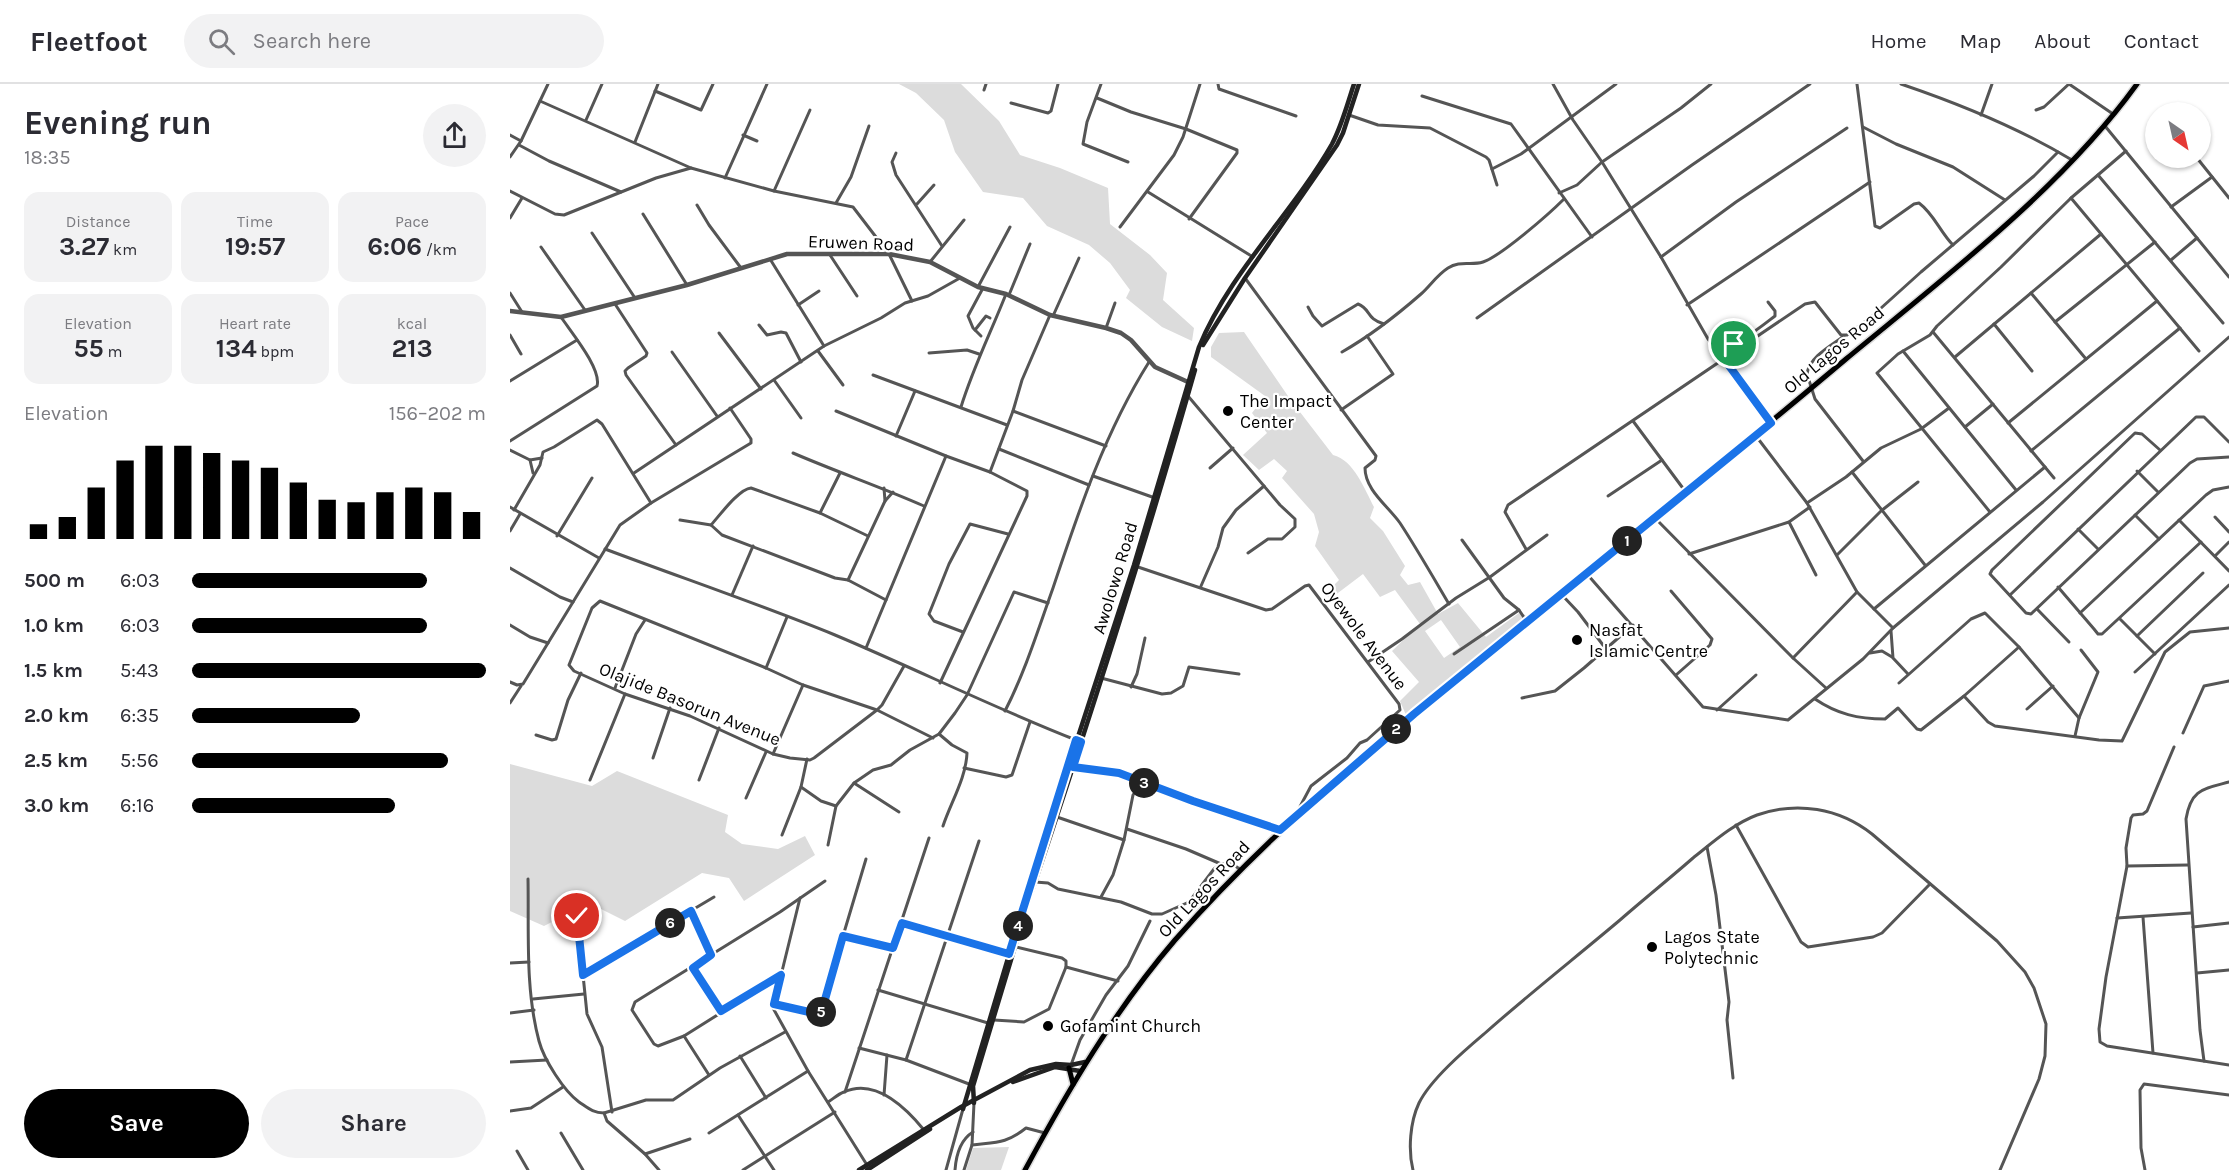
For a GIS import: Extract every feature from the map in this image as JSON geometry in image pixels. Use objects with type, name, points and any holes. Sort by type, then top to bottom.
[{"type":"main road","name":"Awolowo Road","points":[[963,1107],[1200,348],[1216,314],[1333,142],[1346,112],[1354,84]]},
{"type":"main road","name":"Awolowo Road","points":[[1203,341],[1337,145],[1359,84]]},
{"type":"main road","name":"Old Lagos Road","points":[[1025,1170],[1085,1062],[1138,988],[1175,941],[1280,830],[1414,714],[1756,436],[1994,235],[2072,160],[2136,84]]},
{"type":"main road","name":"Awolowo Road","points":[[974,1101],[973,1086],[1035,882],[1073,767],[1079,741],[1138,567],[1200,348]]},
{"type":"main road","points":[[867,1168],[924,1130],[974,1101],[1037,1072],[1055,1067],[1070,1067],[1085,1062]]},
{"type":"main road","points":[[1070,1067],[1080,1071]]},
{"type":"main road","points":[[1070,1067],[1072,1084]]},
{"type":"main road","points":[[860,1170],[867,1168],[963,1107]]},
{"type":"street","points":[[510,158],[519,145],[548,84]]},
{"type":"street","points":[[586,120],[602,84]]},
{"type":"street","points":[[635,141],[658,84]]},
{"type":"street","points":[[655,91],[700,110],[713,84]]},
{"type":"street","points":[[724,178],[767,84]]},
{"type":"street","points":[[984,90],[986,84]]},
{"type":"street","points":[[1011,103],[1048,113],[1051,111],[1058,84]]},
{"type":"street","points":[[1101,84],[1083,144],[1128,162]]},
{"type":"street","points":[[1120,227],[1174,155],[1186,129],[1200,84]]},
{"type":"street","points":[[1218,84],[1219,89],[1296,116]]},
{"type":"street","points":[[1553,84],[1661,257],[1708,339],[1725,358],[1771,423]]},
{"type":"street","points":[[1492,169],[1528,148],[1616,84]]},
{"type":"street","points":[[1559,194],[1577,184],[1602,162],[1681,108],[1711,84]]},
{"type":"street","points":[[1477,318],[1810,84]]},
{"type":"street","points":[[1857,84],[1873,222],[1877,228],[1880,228],[1914,204],[1919,203],[1953,245]]},
{"type":"street","points":[[1901,84],[1912,86],[1981,115],[2072,160]]},
{"type":"street","points":[[1981,115],[1992,84]]},
{"type":"street","points":[[2036,110],[2044,107],[2069,84],[2113,114]]},
{"type":"street","points":[[1422,96],[1511,124],[1592,238]]},
{"type":"street","points":[[1097,98],[1234,147],[1237,153],[1189,219]]},
{"type":"street","points":[[540,101],[635,141],[691,168],[774,191],[836,203],[856,210],[889,254],[912,301]]},
{"type":"street","points":[[774,191],[810,111]]},
{"type":"street","points":[[1349,115],[1378,125],[1430,129],[1486,157],[1497,185]]},
{"type":"street","points":[[2104,124],[2229,277]]},
{"type":"street","points":[[836,203],[851,177],[869,126]]},
{"type":"street","points":[[1863,127],[1896,144],[1953,167],[2006,200]]},
{"type":"street","points":[[1661,257],[1745,196],[1847,128]]},
{"type":"street","points":[[510,135],[521,141]]},
{"type":"street","points":[[743,135],[757,141]]},
{"type":"street","points":[[519,145],[549,161],[621,192]]},
{"type":"street","points":[[1990,512],[1877,373],[1903,351],[1934,332],[1937,326],[2071,198],[2126,151]]},
{"type":"street","points":[[1863,461],[1815,399],[1807,369],[1816,358],[1870,318],[2034,177],[2058,152]]},
{"type":"street","points":[[896,153],[892,158],[893,166],[942,246]]},
{"type":"street","points":[[510,191],[559,215],[656,178],[691,168]]},
{"type":"street","points":[[2205,168],[2229,198]]},
{"type":"street","points":[[2098,175],[2223,323]]},
{"type":"street","points":[[2171,207],[2212,177]]},
{"type":"street","points":[[1687,305],[1870,182]]},
{"type":"street","points":[[917,204],[934,185]]},
{"type":"street","points":[[1147,191],[1253,257]]},
{"type":"street","points":[[510,218],[522,198]]},
{"type":"street","points":[[2071,198],[2199,351]]},
{"type":"street","points":[[1342,351],[1384,324],[1446,269],[1459,263],[1479,262],[1491,258],[1549,214],[1564,199]]},
{"type":"street","points":[[697,205],[708,225],[741,268]]},
{"type":"street","points":[[643,214],[687,285]]},
{"type":"street","points":[[930,262],[964,220]]},
{"type":"street","points":[[981,336],[968,316],[1010,227]]},
{"type":"street","points":[[592,232],[635,298]]},
{"type":"street","points":[[1954,357],[2101,234]]},
{"type":"street","points":[[2170,261],[2197,238]]},
{"type":"street","points":[[2055,322],[2155,242]]},
{"type":"street","points":[[961,407],[979,354],[1030,244]]},
{"type":"street","points":[[541,247],[586,312]]},
{"type":"street","name":"Eruwen Road","points":[[510,311],[561,317],[586,312],[687,285],[787,254],[889,254],[930,262],[980,287],[1008,294],[1051,315],[1121,333],[1131,340],[1149,362],[1167,374],[1188,382]]},
{"type":"street","points":[[830,255],[857,296]]},
{"type":"street","points":[[990,471],[1022,380],[1079,258]]},
{"type":"street","points":[[770,259],[824,346]]},
{"type":"street","points":[[634,473],[824,346],[852,330],[881,318],[905,303],[928,296],[960,278]]},
{"type":"street","points":[[1245,278],[1376,456],[1375,460],[1365,468],[1366,476],[1379,499],[1400,523],[1449,604]]},
{"type":"street","points":[[798,305],[819,291]]},
{"type":"street","points":[[510,293],[523,314]]},
{"type":"street","points":[[2031,293],[2086,359]]},
{"type":"street","points":[[1527,549],[1505,512],[1508,505],[1725,358],[1812,301],[1818,303],[1844,336]]},
{"type":"street","points":[[2008,423],[2157,301]]},
{"type":"street","points":[[1716,348],[1741,340],[1775,316],[1775,311],[1768,302]]},
{"type":"street","points":[[1106,328],[1115,303]]},
{"type":"street","points":[[615,304],[647,353],[625,371],[626,375],[676,445]]},
{"type":"street","points":[[1308,307],[1322,326],[1358,304],[1374,321],[1384,324]]},
{"type":"street","points":[[975,330],[986,316],[990,318]]},
{"type":"street","points":[[510,441],[597,386],[599,381],[595,368],[561,317]]},
{"type":"street","points":[[1994,324],[2032,371]]},
{"type":"street","points":[[759,325],[767,335],[786,333],[801,362]]},
{"type":"street","points":[[2031,451],[2180,328]]},
{"type":"street","points":[[1934,332],[2054,478]]},
{"type":"street","points":[[719,333],[761,389]]},
{"type":"street","points":[[510,335],[521,354]]},
{"type":"street","points":[[1341,410],[1393,373],[1367,336]]},
{"type":"street","points":[[1587,573],[1703,707],[1788,720],[2043,502],[2229,337]]},
{"type":"street","points":[[510,381],[577,340]]},
{"type":"street","points":[[929,353],[967,350],[979,354]]},
{"type":"street","points":[[818,351],[843,385]]},
{"type":"street","points":[[1903,351],[2016,490]]},
{"type":"street","points":[[672,352],[717,416]]},
{"type":"street","points":[[1005,711],[1024,670],[1089,485],[1131,391],[1149,362]]},
{"type":"street","points":[[873,375],[1007,425]]},
{"type":"street","points":[[774,380],[801,418]]},
{"type":"street","points":[[896,436],[915,391]]},
{"type":"street","points":[[1188,396],[1295,519],[1294,528],[1282,539],[1268,539],[1248,553]]},
{"type":"street","points":[[1965,427],[1993,404]]},
{"type":"street","points":[[510,703],[620,525],[651,503],[751,443],[751,439],[730,408]]},
{"type":"street","points":[[1807,503],[1852,472],[1881,448],[1921,429],[1949,408]]},
{"type":"street","points":[[836,411],[946,456],[990,471],[1026,490],[1027,496],[940,682]]},
{"type":"street","points":[[1013,411],[1106,446]]},
{"type":"street","points":[[2010,595],[2192,420],[2200,416],[2229,442]]},
{"type":"street","points":[[514,510],[540,465],[546,449],[554,447],[597,420],[602,424],[634,473],[651,503]]},
{"type":"street","points":[[1633,421],[1686,493]]},
{"type":"street","points":[[2160,450],[2142,434],[2135,433],[1990,572],[2026,614],[2031,614],[2037,609],[2158,492],[2194,461],[2229,457]]},
{"type":"street","points":[[1756,436],[1810,507],[1857,592],[1892,630],[1893,658]]},
{"type":"street","points":[[998,448],[1089,485]]},
{"type":"street","points":[[1210,468],[1233,448]]},
{"type":"street","points":[[510,450],[530,460],[542,458]]},
{"type":"street","points":[[793,453],[924,506]]},
{"type":"street","points":[[866,649],[946,456]]},
{"type":"street","points":[[530,460],[533,474]]},
{"type":"street","points":[[1608,496],[1662,460]]},
{"type":"street","points":[[1874,609],[2045,467]]},
{"type":"street","points":[[2137,471],[2158,492]]},
{"type":"street","points":[[1852,472],[1925,566]]},
{"type":"street","points":[[820,513],[840,473]]},
{"type":"street","points":[[1093,476],[1155,498]]},
{"type":"street","points":[[557,536],[592,478]]},
{"type":"street","points":[[1837,556],[1881,511],[1918,483]]},
{"type":"street","points":[[1201,586],[1218,547],[1223,528],[1236,510],[1264,486]]},
{"type":"street","points":[[2080,613],[2210,492],[2229,487]]},
{"type":"street","points":[[711,525],[746,489],[751,488],[820,513],[868,536]]},
{"type":"street","points":[[884,488],[885,501]]},
{"type":"street","points":[[848,580],[885,501],[893,492]]},
{"type":"street","points":[[510,507],[599,558]]},
{"type":"street","points":[[1689,554],[1789,522],[1810,507]]},
{"type":"street","points":[[510,531],[520,514]]},
{"type":"street","points":[[2135,515],[2159,539]]},
{"type":"street","points":[[1655,518],[1793,658],[1826,688]]},
{"type":"street","points":[[2215,518],[2229,532]]},
{"type":"street","points":[[680,520],[711,525],[722,535],[835,578],[848,580],[886,600]]},
{"type":"street","points":[[2179,520],[2229,571]]},
{"type":"street","points":[[1789,522],[1816,575]]},
{"type":"street","points":[[963,632],[934,621],[929,614],[949,564],[970,525],[1009,534]]},
{"type":"street","points":[[2078,529],[2098,549]]},
{"type":"street","points":[[1368,662],[1547,535]]},
{"type":"street","points":[[1462,540],[1504,598],[1519,610],[1527,622]]},
{"type":"street","points":[[2058,587],[2100,635],[2201,542]]},
{"type":"street","points":[[2215,556],[2229,542]]},
{"type":"street","points":[[732,595],[753,546]]},
{"type":"street","points":[[605,549],[787,616],[1030,722],[1079,741]]},
{"type":"street","name":"Oyewole Avenue","points":[[1138,567],[1201,586],[1266,610],[1272,609],[1309,585],[1400,707],[1400,710],[1354,748],[1347,758],[1311,786],[1295,816]]},
{"type":"street","points":[[510,568],[573,602]]},
{"type":"street","points":[[2137,636],[2203,573]]},
{"type":"street","points":[[2135,672],[2229,585]]},
{"type":"street","points":[[1671,591],[1712,639],[1710,645],[1676,675]]},
{"type":"street","points":[[828,845],[836,806],[854,783],[873,770],[891,765],[910,750],[939,734],[967,694],[1014,592],[1048,603]]},
{"type":"street","points":[[1793,658],[1857,592]]},
{"type":"street","points":[[1561,594],[1606,649]]},
{"type":"street","name":"Olajide Basorun Avenue","points":[[645,620],[604,602],[596,602],[570,668],[625,694],[670,708],[719,728],[766,752],[807,759]]},
{"type":"street","points":[[2037,609],[2069,642]]},
{"type":"street","points":[[1454,654],[1519,610]]},
{"type":"street","points":[[1899,683],[1982,613],[1988,614],[2079,718]]},
{"type":"street","points":[[766,668],[787,616]]},
{"type":"street","points":[[2120,618],[2155,654]]},
{"type":"street","points":[[615,688],[636,634],[645,620],[766,668],[803,686],[876,710],[933,738]]},
{"type":"street","points":[[510,625],[548,644]]},
{"type":"street","points":[[1522,698],[1552,693],[1633,625]]},
{"type":"street","points":[[1964,696],[1991,724],[2099,740],[2122,741],[2165,652],[2190,633],[2229,628]]},
{"type":"street","points":[[1131,687],[1137,674],[1145,638]]},
{"type":"street","points":[[1815,699],[1847,716],[1885,719],[1898,708],[1917,729],[1921,730],[1964,696],[2019,647]]},
{"type":"street","points":[[2075,736],[2079,718],[2098,672],[2081,650]]},
{"type":"street","points":[[1869,653],[1882,651],[1893,658],[1909,675]]},
{"type":"street","points":[[782,835],[801,788],[807,759],[814,758],[876,710],[887,699],[904,666]]},
{"type":"street","points":[[1101,678],[1162,694],[1171,693],[1183,686],[1187,671],[1192,667],[1239,674]]},
{"type":"street","points":[[536,735],[556,739],[568,700],[581,673]]},
{"type":"street","points":[[1717,710],[1756,675]]},
{"type":"street","points":[[2183,732],[2204,686],[2229,681]]},
{"type":"street","points":[[510,682],[521,686]]},
{"type":"street","points":[[773,754],[803,686]]},
{"type":"street","points":[[2027,709],[2053,686]]},
{"type":"street","points":[[590,780],[625,694]]},
{"type":"street","points":[[652,758],[670,708]]},
{"type":"street","points":[[964,768],[1006,777],[1012,775],[1030,722]]},
{"type":"street","points":[[699,780],[719,728]]},
{"type":"street","points":[[939,734],[952,745],[967,753],[964,768],[943,826]]},
{"type":"street","points":[[2174,747],[2147,811],[2131,816],[2126,839],[2127,866],[2106,977],[2099,1029],[2100,1042],[2107,1046],[2229,1065]]},
{"type":"street","points":[[746,798],[766,752]]},
{"type":"street","points":[[1073,767],[1119,773],[1280,830]]},
{"type":"street","points":[[1101,898],[1113,875],[1124,840],[1133,795],[1142,782]]},
{"type":"street","points":[[2204,1061],[2191,913],[2186,819],[2191,801],[2200,790],[2229,782]]},
{"type":"street","points":[[854,783],[899,812]]},
{"type":"street","points":[[801,788],[821,801],[836,806]]},
{"type":"street","points":[[1413,1170],[1410,1160],[1415,1115],[1420,1103],[1457,1058],[1576,955],[1736,825],[1756,816],[1786,809],[1803,808],[1835,813],[1856,821],[1931,883],[2016,960],[2034,988],[2046,1024],[2045,1056],[2039,1079],[2000,1170]]},
{"type":"street","points":[[1057,818],[1124,840]]},
{"type":"street","points":[[1736,825],[1801,942],[1809,947],[1873,937],[1882,933],[1931,883]]},
{"type":"street","points":[[1127,829],[1186,849],[1221,864],[1231,863],[1241,870]]},
{"type":"street","points":[[845,1092],[929,837]]},
{"type":"street","points":[[906,1060],[979,841]]},
{"type":"street","points":[[1707,847],[1717,904],[1729,1002],[1727,1020],[1733,1078]]},
{"type":"street","points":[[774,1004],[814,1014],[820,1013],[866,859]]},
{"type":"street","points":[[1035,882],[1048,883],[1058,889],[1121,902],[1152,914],[1162,914],[1189,902],[1207,876],[1221,864]]},
{"type":"street","points":[[2127,866],[2188,865]]},
{"type":"street","points":[[528,879],[529,962],[538,1040],[563,1087],[573,1098],[595,1113],[612,1112],[646,1100],[674,1100],[710,1074],[785,1032]]},
{"type":"street","points":[[781,975],[684,1036],[658,1046],[654,1044],[640,1024],[633,1006],[635,1002],[693,968],[825,881]]},
{"type":"street","points":[[583,975],[714,897]]},
{"type":"street","points":[[800,898],[774,1004],[775,1014],[867,1168]]},
{"type":"street","points":[[691,911],[711,955]]},
{"type":"street","points":[[2117,918],[2191,913]]},
{"type":"street","points":[[577,916],[584,994],[589,1020],[602,1047],[612,1112]]},
{"type":"street","points":[[2143,917],[2153,1053]]},
{"type":"street","points":[[1070,1067],[1080,1040],[1106,995],[1128,966],[1150,921]]},
{"type":"street","points":[[902,923],[1009,954]]},
{"type":"street","points":[[2193,927],[2229,923]]},
{"type":"street","points":[[843,936],[893,948]]},
{"type":"street","points":[[994,1020],[1024,1022],[1049,1009],[1066,967],[1066,961],[1062,958],[1016,947]]},
{"type":"street","points":[[510,963],[529,962]]},
{"type":"street","points":[[1066,967],[1118,981]]},
{"type":"street","points":[[693,968],[721,1011]]},
{"type":"street","points":[[2197,973],[2229,970]]},
{"type":"street","points":[[878,990],[988,1023]]},
{"type":"street","points":[[533,999],[584,994]]},
{"type":"street","points":[[510,1013],[534,1010]]},
{"type":"street","points":[[684,1036],[710,1074]]},
{"type":"street","points":[[859,1048],[906,1060],[969,1084]]},
{"type":"street","points":[[884,1095],[887,1055]]},
{"type":"street","points":[[740,1056],[766,1098]]},
{"type":"street","points":[[510,1062],[548,1060]]},
{"type":"street","points":[[709,1133],[808,1071]]},
{"type":"street","points":[[2145,1170],[2141,1148],[2140,1090],[2144,1084],[2229,1095]]},
{"type":"street","points":[[510,1111],[531,1108],[563,1087]]},
{"type":"street","points":[[828,1102],[845,1092],[870,1090],[884,1095],[906,1110],[924,1130]]},
{"type":"street","points":[[964,1170],[972,1145],[974,1101]]},
{"type":"street","points":[[946,1170],[963,1107]]},
{"type":"street","points":[[743,1170],[835,1112]]},
{"type":"street","points":[[604,1113],[607,1121],[645,1154],[659,1170]]},
{"type":"street","points":[[738,1115],[774,1170]]},
{"type":"street","points":[[972,1145],[1008,1141],[1026,1128],[1045,1133]]},
{"type":"street","points":[[955,1170],[958,1152],[966,1137],[973,1132]]},
{"type":"street","points":[[561,1133],[583,1170]]},
{"type":"street","points":[[645,1154],[690,1139]]},
{"type":"street","points":[[517,1151],[528,1170]]},
{"type":"shaded area","points":[[899,84],[961,84],[999,121],[1020,155],[1060,168],[1108,188],[1110,224],[1150,255],[1167,273],[1163,300],[1194,328],[1192,341],[1162,327],[1126,298],[1130,290],[1110,263],[1089,245],[1047,226],[1023,198],[983,192],[955,152],[944,120],[916,93]]},
{"type":"shaded area","points":[[1244,332],[1290,399],[1333,455],[1353,469],[1374,507],[1370,518],[1383,531],[1405,566],[1400,575],[1408,585],[1420,582],[1438,614],[1458,603],[1486,637],[1519,613],[1529,616],[1406,715],[1400,701],[1419,682],[1392,651],[1420,624],[1395,590],[1380,597],[1363,574],[1330,599],[1325,594],[1339,580],[1315,546],[1319,532],[1314,514],[1282,478],[1287,471],[1274,459],[1259,470],[1243,455],[1267,433],[1252,413],[1265,396],[1211,357],[1211,347],[1219,333]],"holes":[[[1441,620],[1460,647],[1444,658],[1425,631]]]},
{"type":"shaded area","points":[[510,764],[592,786],[617,771],[728,815],[725,832],[742,844],[778,849],[805,836],[815,855],[744,901],[729,878],[702,873],[625,921],[589,903],[544,926],[510,911]]},
{"type":"shaded area","points":[[1009,1147],[1001,1170],[966,1170],[973,1148]]},
{"type":"place","name":"The Impact Center","points":[[1228,411]]},
{"type":"place","name":"Nasfat Islamic Centre","points":[[1577,640]]},
{"type":"place","name":"Lagos State Polytechnic","points":[[1652,947]]},
{"type":"place","name":"Gofamint Church","points":[[1048,1026]]},
{"type":"route","points":[[577,916],[583,975],[691,911],[711,955],[693,968],[721,1011],[781,975],[774,1004],[818,1014],[822,1010],[843,936],[893,948],[902,923],[1009,954],[1076,740],[1081,742],[1073,767],[1119,773],[1280,830],[1414,714],[1771,423],[1716,348],[1734,344]]}]
